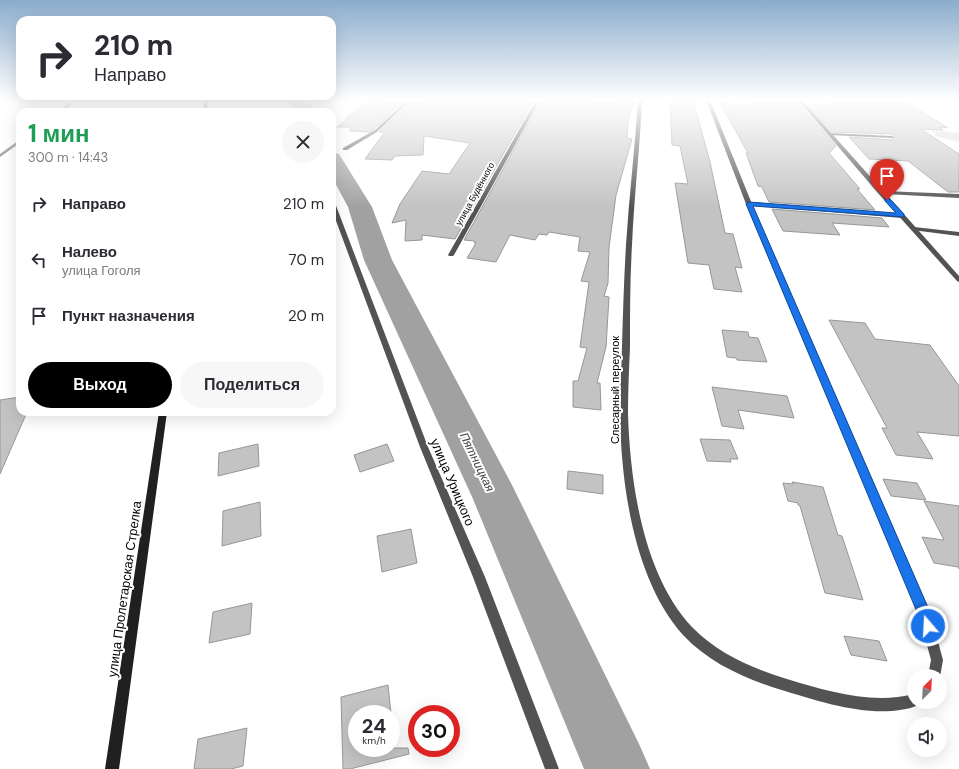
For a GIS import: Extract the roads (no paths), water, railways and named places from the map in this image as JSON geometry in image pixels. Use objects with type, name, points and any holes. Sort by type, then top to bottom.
[{"type":"street","points":[[345,149],[368,136]]},
{"type":"street","name":"улица Будённого","points":[[451,255],[518,136]]},
{"type":"street","name":"Слесарный переулок","points":[[637,136],[629,245],[624,411],[631,484],[642,544],[649,566],[662,596],[687,630],[714,655],[738,668],[772,681],[809,691],[876,704],[907,702]]},
{"type":"street","points":[[722,136],[749,204],[924,612],[937,660],[935,669]]},
{"type":"street","points":[[832,136],[959,280]]},
{"type":"street","points":[[869,136],[892,137]]},
{"type":"street","points":[[0,156],[16,144]]},
{"type":"street","points":[[880,192],[959,196]]},
{"type":"street","points":[[749,204],[902,216]]},
{"type":"street","name":"улица Урицкого","points":[[336,214],[424,447],[479,577],[552,769]]},
{"type":"street","points":[[914,229],[959,234]]},
{"type":"street","name":"улица Пролетарская Стрелка","points":[[112,769],[162,416]]},
{"type":"waterway","name":"Пятницкая","points":[[336,165],[360,207],[378,260],[496,499],[617,769]]}]
